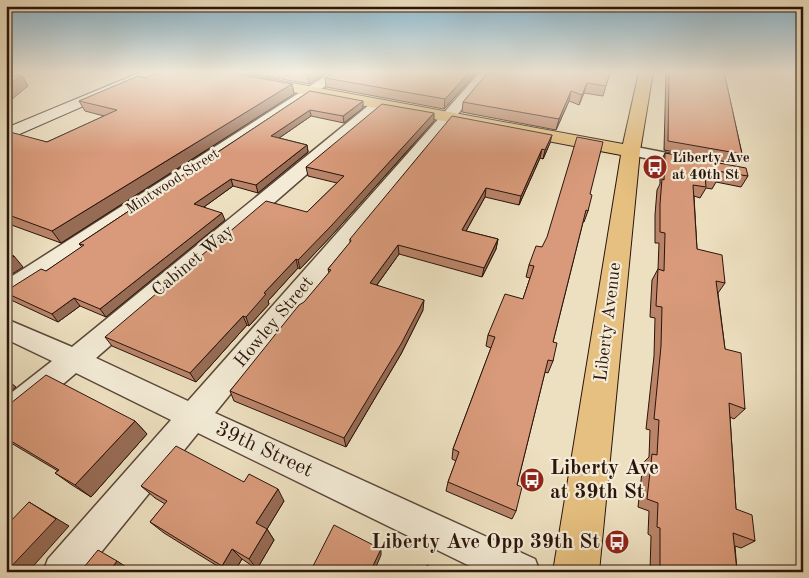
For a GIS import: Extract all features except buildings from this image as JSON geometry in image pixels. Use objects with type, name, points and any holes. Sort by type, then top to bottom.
[{"type":"main road","points":[[6,135],[91,99]]},
{"type":"main road","points":[[352,99],[630,151]]},
{"type":"main road","name":"Liberty Avenue","points":[[576,572],[630,151],[641,99]]},
{"type":"street","name":"Mintwood Street","points":[[6,291],[299,99]]},
{"type":"street","name":"Howley Street","points":[[61,572],[463,99]]},
{"type":"street","name":"Cabinet Way","points":[[6,416],[50,377],[73,360],[378,104]]},
{"type":"street","points":[[630,151],[710,166]]},
{"type":"street","name":"39th Street","points":[[6,328],[522,572]]},
{"type":"place","name":"Liberty Ave at 40th St","points":[[655,167]]},
{"type":"place","name":"Liberty Ave at 39th St","points":[[532,480]]},
{"type":"place","name":"Liberty Ave Opp 39th St","points":[[617,542]]}]
